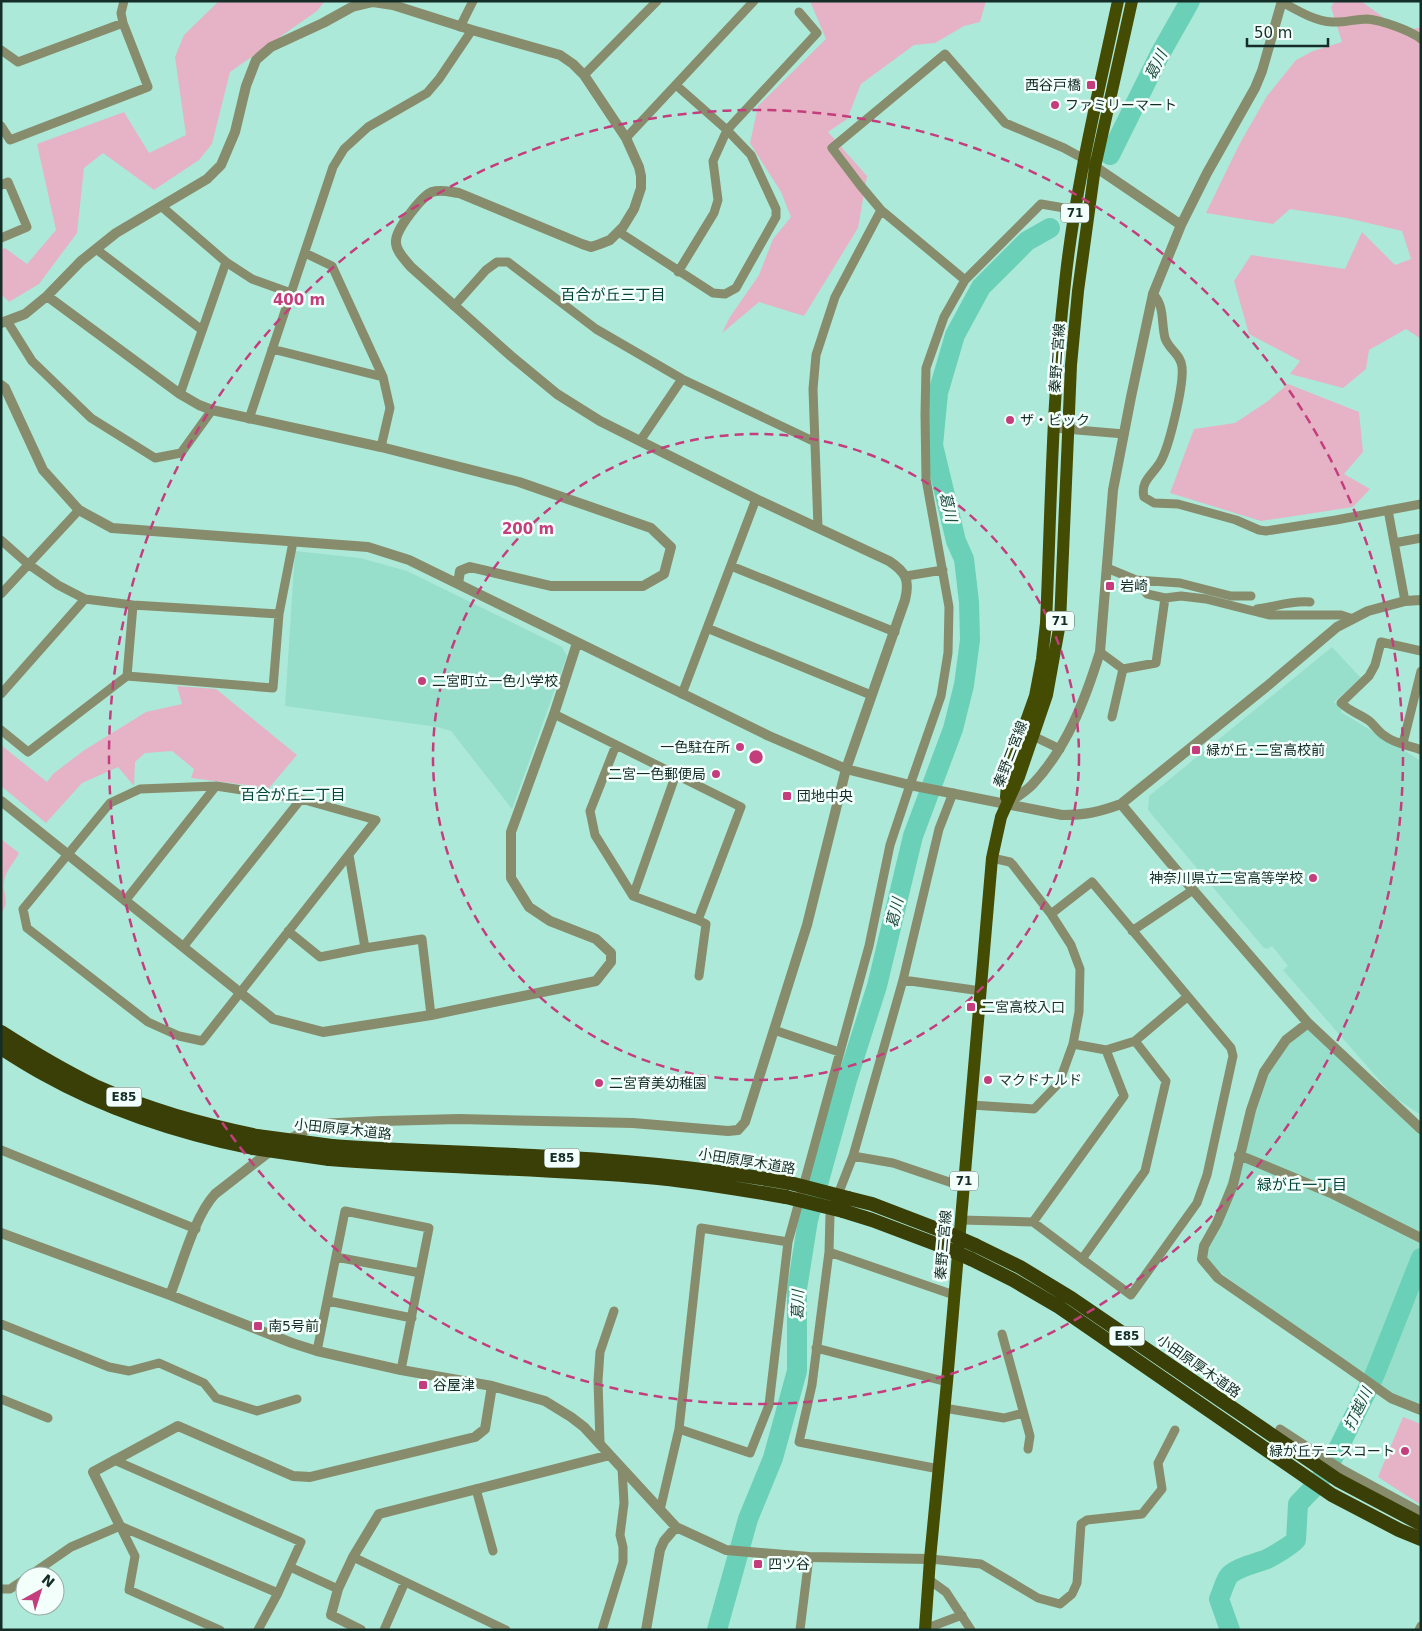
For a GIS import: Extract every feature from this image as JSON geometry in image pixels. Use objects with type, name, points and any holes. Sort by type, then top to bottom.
[{"type":"highway","name":"小田原厚木道路","points":[[1,1032],[49,1062],[97,1087],[150,1108],[255,1142]]},
{"type":"highway","name":"小田原厚木道路","points":[[1,1048],[43,1074],[91,1098],[145,1120],[202,1138],[255,1142],[330,1152],[649,1177],[730,1187],[788,1190],[846,1204],[872,1204],[945,1232],[1020,1267],[1071,1298],[1277,1433],[1338,1480],[1421,1524]]},
{"type":"highway","name":"小田原厚木道路","points":[[846,1204],[872,1220],[941,1246],[1014,1280],[1058,1307],[1332,1495],[1398,1530],[1421,1539]]},
{"type":"main road","name":"秦野二宮線","points":[[925,1629],[992,858],[1001,817],[1019,778],[1047,695],[1060,623],[1068,429],[1078,291],[1092,162],[1118,1]]},
{"type":"main road","name":"秦野二宮線","points":[[1006,804],[1008,772],[1035,696],[1042,659],[1046,623],[1058,365],[1065,284],[1076,210],[1107,111],[1132,1]]},
{"type":"street","points":[[2,125],[10,140],[148,87],[123,23],[121,13],[124,1]]},
{"type":"street","points":[[460,27],[473,1]]},
{"type":"street","points":[[584,75],[657,1]]},
{"type":"street","points":[[626,138],[754,1]]},
{"type":"street","points":[[170,1295],[204,1208],[215,1194],[268,1152],[316,1124],[469,1119],[633,1122],[728,1131],[738,1130],[745,1122],[807,925],[846,769],[895,632],[908,588],[906,576],[899,567],[889,561],[756,500],[600,421],[557,394],[510,356],[411,267],[398,250],[396,241],[398,233],[423,198],[431,192],[443,190],[459,193],[591,247],[610,240],[619,232],[634,209],[641,188],[641,176],[626,138],[584,75],[560,55],[393,6],[373,2],[352,7],[324,23],[270,47],[256,60],[246,86],[234,132],[221,165],[207,180],[116,232],[81,261],[47,296],[25,314],[4,322],[32,361],[91,418],[155,458],[181,453],[212,410]]},
{"type":"street","points":[[1006,804],[1031,787],[1060,749],[1073,726],[1100,652],[1113,490],[1154,294],[1182,225],[1207,173],[1256,88],[1282,2],[1297,11],[1331,22],[1367,19],[1385,23],[1416,35],[1421,39]]},
{"type":"street","points":[[678,272],[714,213],[718,200],[713,161],[727,130],[817,34],[799,12]]},
{"type":"street","points":[[1,50],[18,62],[123,23]]},
{"type":"street","points":[[249,419],[333,167],[344,149],[368,127],[427,93],[439,79],[472,30]]},
{"type":"street","points":[[966,280],[881,210],[832,148],[945,54],[1005,123],[1092,162],[1182,225]]},
{"type":"street","points":[[619,232],[713,293],[725,294],[736,288],[776,217],[776,209],[751,155],[727,130],[676,85]]},
{"type":"street","points":[[1,185],[8,182],[27,227],[1,238]]},
{"type":"street","points":[[679,1429],[750,1453],[769,1405],[788,1242],[869,946],[890,845],[914,785],[941,696],[948,643],[948,607],[926,479],[926,368],[944,317],[966,280],[1041,204],[1076,210]]},
{"type":"street","points":[[161,206],[226,262],[252,279],[291,293]]},
{"type":"street","points":[[818,527],[812,389],[816,355],[835,297],[881,210]]},
{"type":"street","points":[[96,249],[202,330]]},
{"type":"street","points":[[305,253],[332,266],[383,377],[390,408],[381,447]]},
{"type":"street","points":[[180,394],[226,262]]},
{"type":"street","points":[[454,306],[486,270],[497,262],[508,262],[596,329],[682,379],[814,442]]},
{"type":"street","points":[[1154,294],[1158,299],[1162,312],[1165,339],[1181,358],[1183,373],[1167,448],[1159,464],[1144,483],[1144,497],[1154,503],[1178,504],[1236,520],[1266,531],[1421,504]]},
{"type":"street","points":[[47,296],[180,394],[199,405],[249,419],[381,447],[528,485],[651,528],[671,547],[664,574],[643,586],[552,586],[470,567],[460,570],[458,584]]},
{"type":"street","points":[[272,349],[383,377]]},
{"type":"street","points":[[640,441],[682,379]]},
{"type":"street","points":[[3,388],[43,470],[79,510],[112,528],[368,547],[409,560],[769,736],[846,769],[1062,815],[1083,815],[1121,804],[1259,693],[1337,627],[1368,611],[1421,600]]},
{"type":"street","points":[[1054,428],[1124,434]]},
{"type":"street","points":[[682,694],[756,500]]},
{"type":"street","points":[[1,594],[79,510]]},
{"type":"street","points":[[1388,510],[1405,602]]},
{"type":"street","points":[[1394,543],[1421,538]]},
{"type":"street","points":[[1,540],[28,564],[58,585],[85,599],[133,605],[278,614]]},
{"type":"street","points":[[1,730],[28,752],[127,676],[273,688],[278,614],[293,542]]},
{"type":"street","points":[[731,566],[895,632]]},
{"type":"street","points":[[1107,568],[1136,580],[1180,583],[1231,596],[1251,596]]},
{"type":"street","points":[[906,576],[943,570]]},
{"type":"street","points":[[1136,580],[1147,594],[1165,598],[1181,596],[1206,599],[1269,615],[1341,615],[1353,619]]},
{"type":"street","points":[[1100,652],[1123,669],[1156,663],[1165,598]]},
{"type":"street","points":[[1,694],[85,599]]},
{"type":"street","points":[[1249,610],[1270,608],[1290,602],[1310,602]]},
{"type":"street","points":[[127,676],[133,605]]},
{"type":"street","points":[[707,628],[871,695]]},
{"type":"street","points":[[1421,651],[1380,642],[1375,665],[1369,676],[1341,704],[1350,712],[1368,720],[1385,736],[1396,742],[1421,750]]},
{"type":"street","points":[[1,801],[274,1019],[323,1032],[430,1015],[596,981],[611,962],[611,953],[596,939],[550,921],[530,907],[511,878],[511,832],[554,714],[577,643]]},
{"type":"street","points":[[1112,717],[1123,669]]},
{"type":"street","points":[[1403,744],[1421,671]]},
{"type":"street","points":[[554,714],[741,807],[698,920]]},
{"type":"street","points":[[1033,736],[1060,749]]},
{"type":"street","points":[[616,745],[590,811],[595,835],[632,896],[706,924],[699,976]]},
{"type":"street","points":[[632,896],[676,774]]},
{"type":"street","points":[[125,901],[216,786]]},
{"type":"street","points":[[216,786],[301,799],[376,820],[202,1041],[179,1036],[148,1022],[27,928],[23,909],[110,803],[140,789],[216,786]]},
{"type":"street","points":[[939,1468],[800,1442],[812,1385],[829,1252],[830,1215],[853,1156],[903,980],[948,792]]},
{"type":"street","points":[[183,947],[301,799]]},
{"type":"street","points":[[1121,804],[1308,1023],[1421,1129]]},
{"type":"street","points":[[349,854],[366,948]]},
{"type":"street","points":[[971,1105],[1034,1109],[1059,1083],[1073,1044],[1079,1012],[1080,969],[1071,945],[1051,914],[1010,862],[992,858]]},
{"type":"street","points":[[961,1220],[1033,1222],[1130,1295],[1197,1202],[1207,1174],[1233,1056],[1231,1048],[1092,882],[1051,914]]},
{"type":"street","points":[[1132,931],[1193,890]]},
{"type":"street","points":[[288,931],[320,957],[422,939],[430,1015]]},
{"type":"street","points":[[903,980],[981,991]]},
{"type":"street","points":[[1073,1044],[1106,1050],[1135,1040],[1187,997]]},
{"type":"street","points":[[1308,1023],[1286,1040],[1264,1072],[1251,1110],[1233,1185],[1217,1223],[1204,1246],[1202,1259],[1218,1278],[1391,1398],[1421,1410]]},
{"type":"street","points":[[774,1030],[839,1052]]},
{"type":"street","points":[[1082,1259],[1145,1171],[1166,1081],[1135,1040]]},
{"type":"street","points":[[1033,1222],[1124,1096],[1106,1050]]},
{"type":"street","points":[[1,1150],[196,1229]]},
{"type":"street","points":[[1239,1155],[1333,1194],[1421,1238]]},
{"type":"street","points":[[853,1156],[893,1163],[964,1187]]},
{"type":"street","points":[[317,1351],[345,1211],[429,1228],[401,1370]]},
{"type":"street","points":[[660,1510],[679,1429],[687,1372],[697,1253],[701,1228],[788,1242]]},
{"type":"street","points":[[1,1233],[317,1351],[401,1370],[492,1386],[545,1402],[571,1417],[600,1443],[676,1527],[726,1550],[809,1557],[930,1559],[981,1564],[1038,1598],[1060,1604],[1072,1594],[1076,1583],[1081,1524],[1088,1520],[1142,1514],[1162,1489],[1158,1463],[1174,1430]]},
{"type":"street","points":[[829,1252],[954,1294]]},
{"type":"street","points":[[336,1257],[420,1274]]},
{"type":"street","points":[[328,1301],[412,1318]]},
{"type":"street","points":[[600,1443],[598,1381],[600,1352],[614,1311]]},
{"type":"street","points":[[1,1324],[109,1366],[129,1371],[158,1363],[204,1383],[216,1398],[257,1411],[297,1399]]},
{"type":"street","points":[[1002,1334],[1030,1436],[1028,1449]]},
{"type":"street","points":[[816,1348],[947,1382]]},
{"type":"street","points":[[220,1630],[129,1590],[135,1556],[92,1472],[178,1426],[293,1476],[310,1477],[475,1437],[485,1429],[492,1386]]},
{"type":"street","points":[[1,1399],[48,1418]]},
{"type":"street","points":[[944,1408],[1004,1418],[1023,1413]]},
{"type":"street","points":[[1277,1433],[1421,1512]]},
{"type":"street","points":[[361,1630],[331,1616],[338,1589],[353,1557],[379,1514],[610,1455]]},
{"type":"street","points":[[114,1460],[301,1542],[278,1593],[258,1630]]},
{"type":"street","points":[[602,1630],[622,1562],[623,1547],[620,1535],[624,1503],[622,1468]]},
{"type":"street","points":[[476,1489],[492,1551]]},
{"type":"street","points":[[43,1566],[71,1547],[120,1526],[278,1593]]},
{"type":"street","points":[[646,1630],[660,1550],[676,1527]]},
{"type":"street","points":[[353,1557],[506,1630]]},
{"type":"street","points":[[800,1630],[809,1557]]},
{"type":"street","points":[[290,1567],[338,1589]]},
{"type":"street","points":[[928,1579],[946,1592],[971,1630]]},
{"type":"street","points":[[384,1630],[405,1582]]},
{"type":"street","points":[[1,1589],[10,1589],[15,1586]]},
{"type":"street","points":[[925,1629],[962,1615]]},
{"type":"street","points":[[1418,1630],[1421,1626]]},
{"type":"shaded area","points":[[219,1],[325,1],[317,11],[230,72],[212,144],[199,160],[154,190],[103,153],[84,168],[77,233],[39,284],[9,302],[1,294],[1,250],[5,248],[27,264],[56,230],[37,144],[124,112],[149,153],[186,135],[175,57],[184,35]]},
{"type":"shaded area","points":[[810,1],[986,1],[980,22],[964,26],[935,43],[914,45],[861,84],[847,119],[828,132],[867,176],[858,228],[804,316],[759,302],[722,333],[730,317],[759,275],[773,239],[791,217],[781,192],[750,143],[758,106],[826,39]]},
{"type":"shaded area","points":[[1335,1],[1361,1],[1403,32],[1421,27],[1421,339],[1406,329],[1369,350],[1366,369],[1343,388],[1290,374],[1300,361],[1249,334],[1234,281],[1251,255],[1345,269],[1362,232],[1395,265],[1411,259],[1402,231],[1347,218],[1290,209],[1273,224],[1206,213],[1239,145],[1267,96],[1296,60],[1313,51],[1342,42],[1331,7]]},
{"type":"shaded area","points":[[1288,384],[1359,412],[1363,452],[1344,474],[1370,489],[1353,507],[1261,521],[1170,493],[1194,429],[1235,423],[1268,401]]},
{"type":"shaded area","name":"二宮町立一色小学校","points":[[295,551],[360,558],[407,571],[562,647],[567,656],[512,809],[451,731],[437,727],[285,706]]},
{"type":"shaded area","name":"神奈川県立二宮高等学校","points":[[1332,647],[1361,678],[1334,702],[1342,708],[1341,712],[1421,761],[1421,1115],[1394,1097],[1283,970],[1288,966],[1272,946],[1267,949],[1263,947],[1148,810],[1149,796]]},
{"type":"shaded area","points":[[177,686],[216,689],[297,755],[269,788],[191,778],[194,769],[172,751],[145,753],[135,762],[134,786],[118,767],[82,783],[46,823],[1,786],[1,745],[47,782],[53,774],[83,751],[146,712],[182,704]]},
{"type":"shaded area","points":[[1,839],[19,853],[5,878],[6,901],[1,914]]},
{"type":"shaded area","points":[[1308,1023],[1421,1129],[1421,1410],[1391,1398],[1202,1259],[1264,1072]]},
{"type":"shaded area","name":"緑が丘テニスコート","points":[[1403,1417],[1421,1424],[1421,1505],[1378,1477]]},
{"type":"waterway","name":"葛川","points":[[1110,155],[1160,54],[1190,1]]},
{"type":"waterway","name":"葛川","points":[[717,1630],[748,1519],[773,1458],[797,1371],[797,1289],[808,1220],[847,1080],[877,986],[913,836],[953,729],[964,685],[970,640],[969,602],[964,559],[956,541],[933,445],[938,393],[955,335],[981,287],[1027,241],[1050,228]]},
{"type":"waterway","name":"打越川","points":[[1230,1630],[1219,1599],[1228,1577],[1235,1571],[1267,1559],[1296,1540],[1298,1504],[1319,1482],[1340,1445],[1375,1374],[1421,1258]]},
{"type":"place","name":"西谷戸橋","points":[[1091,85]]},
{"type":"place","name":"ファミリーマート","points":[[1055,105]]},
{"type":"place","name":"ザ・ビック","points":[[1010,420]]},
{"type":"place","name":"岩崎","points":[[1110,586]]},
{"type":"place","name":"二宮町立一色小学校","points":[[422,681]]},
{"type":"place","name":"一色駐在所","points":[[740,747]]},
{"type":"place","name":"緑が丘･二宮高校前","points":[[1196,750]]},
{"type":"place","name":"二宮一色郵便局","points":[[716,774]]},
{"type":"place","name":"団地中央","points":[[787,796]]},
{"type":"place","name":"神奈川県立二宮高等学校","points":[[1313,878]]},
{"type":"place","name":"二宮高校入口","points":[[971,1007]]},
{"type":"place","name":"マクドナルド","points":[[988,1080]]},
{"type":"place","name":"二宮育美幼稚園","points":[[599,1083]]},
{"type":"place","name":"南5号前","points":[[258,1326]]},
{"type":"place","name":"谷屋津","points":[[423,1385]]},
{"type":"place","name":"緑が丘テニスコート","points":[[1405,1451]]},
{"type":"place","name":"四ツ谷","points":[[758,1564]]},
{"type":"district","name":"百合が丘三丁目","points":[[613,295]]},
{"type":"district","name":"百合が丘二丁目","points":[[293,795]]},
{"type":"district","name":"緑が丘一丁目","points":[[1302,1185]]}]
